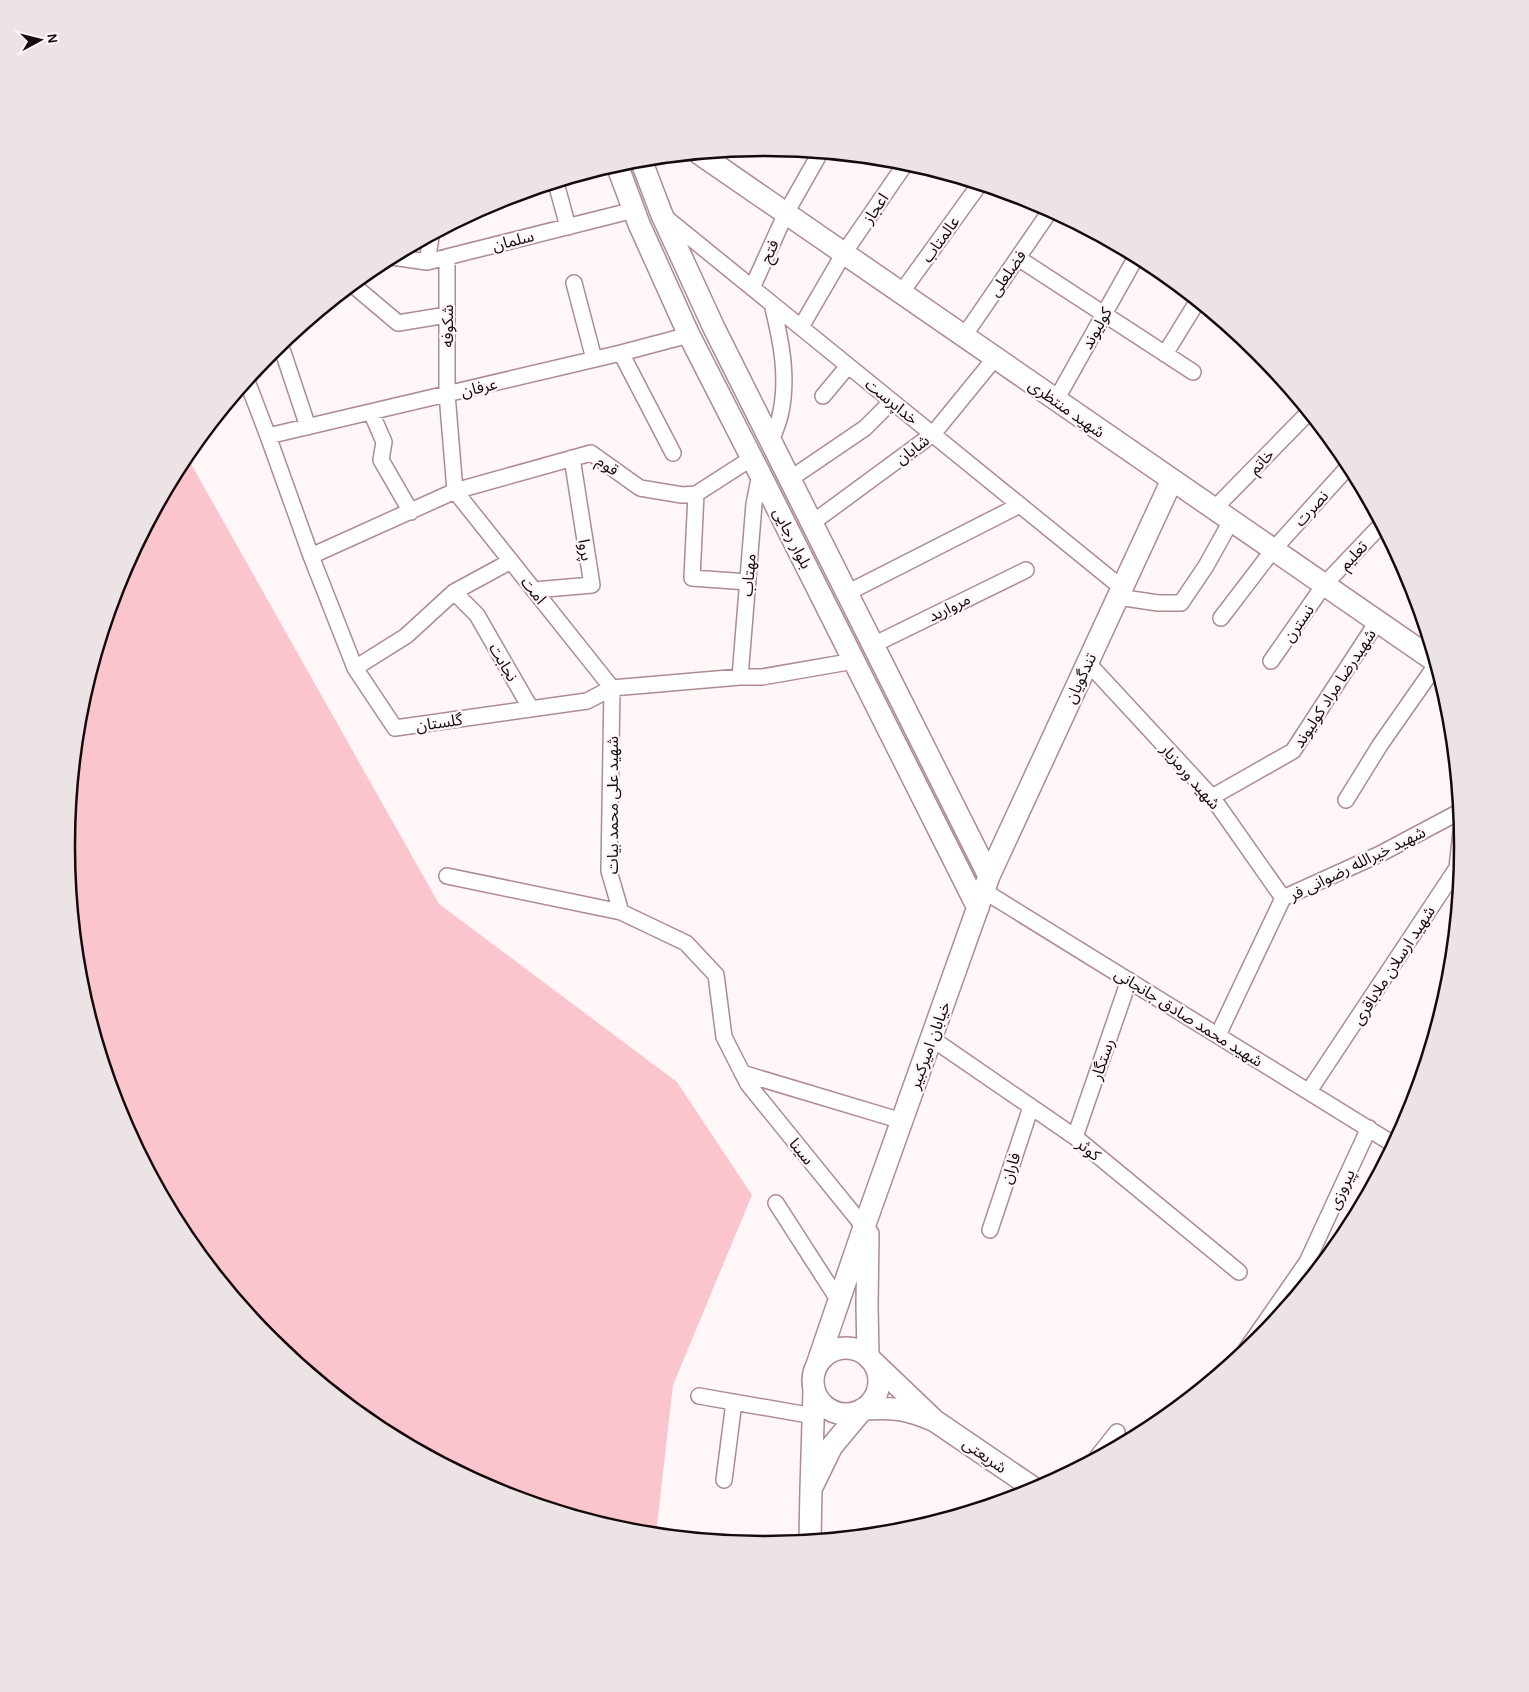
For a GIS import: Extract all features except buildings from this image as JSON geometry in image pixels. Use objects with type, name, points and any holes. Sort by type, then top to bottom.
[{"type":"main road","name":"شهید منتظری","points":[[707,159],[1427,656]]},
{"type":"main road","name":"بلوار رجایی","points":[[644,168],[662,214],[696,289],[873,645],[984,892]]},
{"type":"main road","name":"بلوار رجایی","points":[[620,172],[634,210],[689,335],[854,661],[984,892]]},
{"type":"main road","points":[[673,299],[696,289]]},
{"type":"main road","name":"تندگویان","points":[[984,892],[1172,480]]},
{"type":"main road","name":"خیابان امیرکبیر","points":[[817,1365],[866,1220],[984,892]]},
{"type":"main road","points":[[811,1489],[832,1446],[875,1397],[879,1380],[877,1372],[868,1357],[866,1220]]},
{"type":"main road","points":[[810,1534],[814,1373],[822,1358],[836,1349],[854,1349],[868,1357],[936,1421]]},
{"type":"main road","points":[[814,1390],[823,1405],[838,1413],[846,1414],[863,1409],[888,1408],[912,1411],[936,1421]]},
{"type":"main road","name":"شریعتی","points":[[936,1421],[1023,1485]]},
{"type":"street","name":"فتح","points":[[752,288],[786,213],[817,159]]},
{"type":"street","name":"اعجاز","points":[[801,327],[844,254],[901,170]]},
{"type":"street","points":[[558,189],[568,227]]},
{"type":"street","name":"عالمتاب","points":[[901,293],[976,190]]},
{"type":"street","name":"سلمان","points":[[404,259],[427,262],[634,210]]},
{"type":"street","name":"خداپرست","points":[[662,214],[1020,505],[1120,592]]},
{"type":"street","name":"فضلعلی","points":[[964,336],[1046,217]]},
{"type":"street","points":[[427,262],[430,244]]},
{"type":"street","name":"شکوفه","points":[[447,257],[447,394]]},
{"type":"street","points":[[1018,258],[1193,372]]},
{"type":"street","name":"کولیوند","points":[[1056,400],[1132,263]]},
{"type":"street","points":[[574,283],[594,359]]},
{"type":"street","points":[[358,289],[398,323],[447,315]]},
{"type":"street","points":[[771,442],[780,416],[784,376],[782,344],[772,304]]},
{"type":"street","points":[[1165,354],[1194,307]]},
{"type":"street","name":"عرفان","points":[[268,436],[621,353],[689,335]]},
{"type":"street","points":[[283,352],[308,427]]},
{"type":"street","points":[[621,353],[673,453]]},
{"type":"street","name":"شایان","points":[[812,523],[933,434],[995,358]]},
{"type":"street","points":[[823,396],[848,366]]},
{"type":"street","name":"گلستان","points":[[249,388],[311,556],[355,668],[395,728],[587,701],[612,688],[740,677],[762,677],[854,661]]},
{"type":"street","points":[[311,556],[456,492],[447,394]]},
{"type":"street","points":[[790,479],[866,428],[892,401]]},
{"type":"street","points":[[371,412],[384,442],[381,460],[411,512]]},
{"type":"street","name":"خاتم","points":[[1214,509],[1304,417]]},
{"type":"street","name":"قوم","points":[[456,492],[591,453],[640,488],[682,496],[696,494]]},
{"type":"street","name":"پروا","points":[[534,590],[592,585],[572,458]]},
{"type":"street","points":[[748,582],[692,578],[696,494],[756,466]]},
{"type":"street","name":"مهتاب","points":[[740,677],[756,466]]},
{"type":"street","name":"نصرت","points":[[1273,550],[1344,472]]},
{"type":"street","name":"امت","points":[[456,492],[612,688]]},
{"type":"street","points":[[847,593],[1020,505]]},
{"type":"street","points":[[1120,592],[1158,604],[1181,603],[1206,566],[1232,521]]},
{"type":"street","name":"تعلیم","points":[[1324,585],[1377,529]]},
{"type":"street","points":[[1221,618],[1273,550]]},
{"type":"street","points":[[355,668],[406,636],[454,592],[511,561]]},
{"type":"street","name":"مروارید","points":[[873,645],[1026,570]]},
{"type":"street","name":"نسترن","points":[[1271,661],[1324,585]]},
{"type":"street","name":"نجابت","points":[[454,592],[477,616],[531,709]]},
{"type":"street","name":"شهیدرضا مراد کولیوند","points":[[1212,797],[1293,751],[1377,622]]},
{"type":"street","name":"شهید ورمزیار","points":[[1088,663],[1212,797],[1283,898]]},
{"type":"street","points":[[1346,800],[1380,745],[1432,671]]},
{"type":"street","name":"شهید علی محمد بیات","points":[[612,688],[609,870],[620,912]]},
{"type":"street","name":"شهید خیرالله رضوانی فر","points":[[1218,1035],[1283,898],[1380,854],[1453,815]]},
{"type":"street","name":"شهید ارسلان ملاباقری","points":[[1310,1091],[1453,873]]},
{"type":"street","points":[[448,876],[620,912],[686,943],[716,975],[724,1037],[742,1073],[902,1121]]},
{"type":"street","name":"شهید محمد صادق جانجانی","points":[[984,892],[1388,1141]]},
{"type":"street","name":"رستگار","points":[[1075,1137],[1129,980]]},
{"type":"street","name":"کوثر","points":[[932,1038],[1075,1137],[1239,1272]]},
{"type":"street","name":"سینا","points":[[742,1073],[748,1084],[866,1220]]},
{"type":"street","name":"فاران","points":[[990,1230],[1031,1107]]},
{"type":"street","name":"پیروزی","points":[[1283,1300],[1307,1262],[1369,1128]]},
{"type":"street","points":[[776,1203],[839,1300]]},
{"type":"street","points":[[700,1396],[814,1416]]},
{"type":"street","points":[[724,1480],[734,1402]]},
{"type":"street","points":[[1108,1444],[1117,1432]]},
{"type":"shaded area","points":[[191,463],[439,904],[677,1082],[752,1195],[673,1385],[657,1527],[586,1512],[543,1499],[501,1483],[420,1443],[381,1419],[345,1393],[277,1334],[217,1266],[167,1191],[146,1151],[127,1110],[112,1068],[98,1024],[88,981],[76,891],[76,801],[88,711],[98,668],[112,624],[127,582],[146,541],[167,501]]}]
